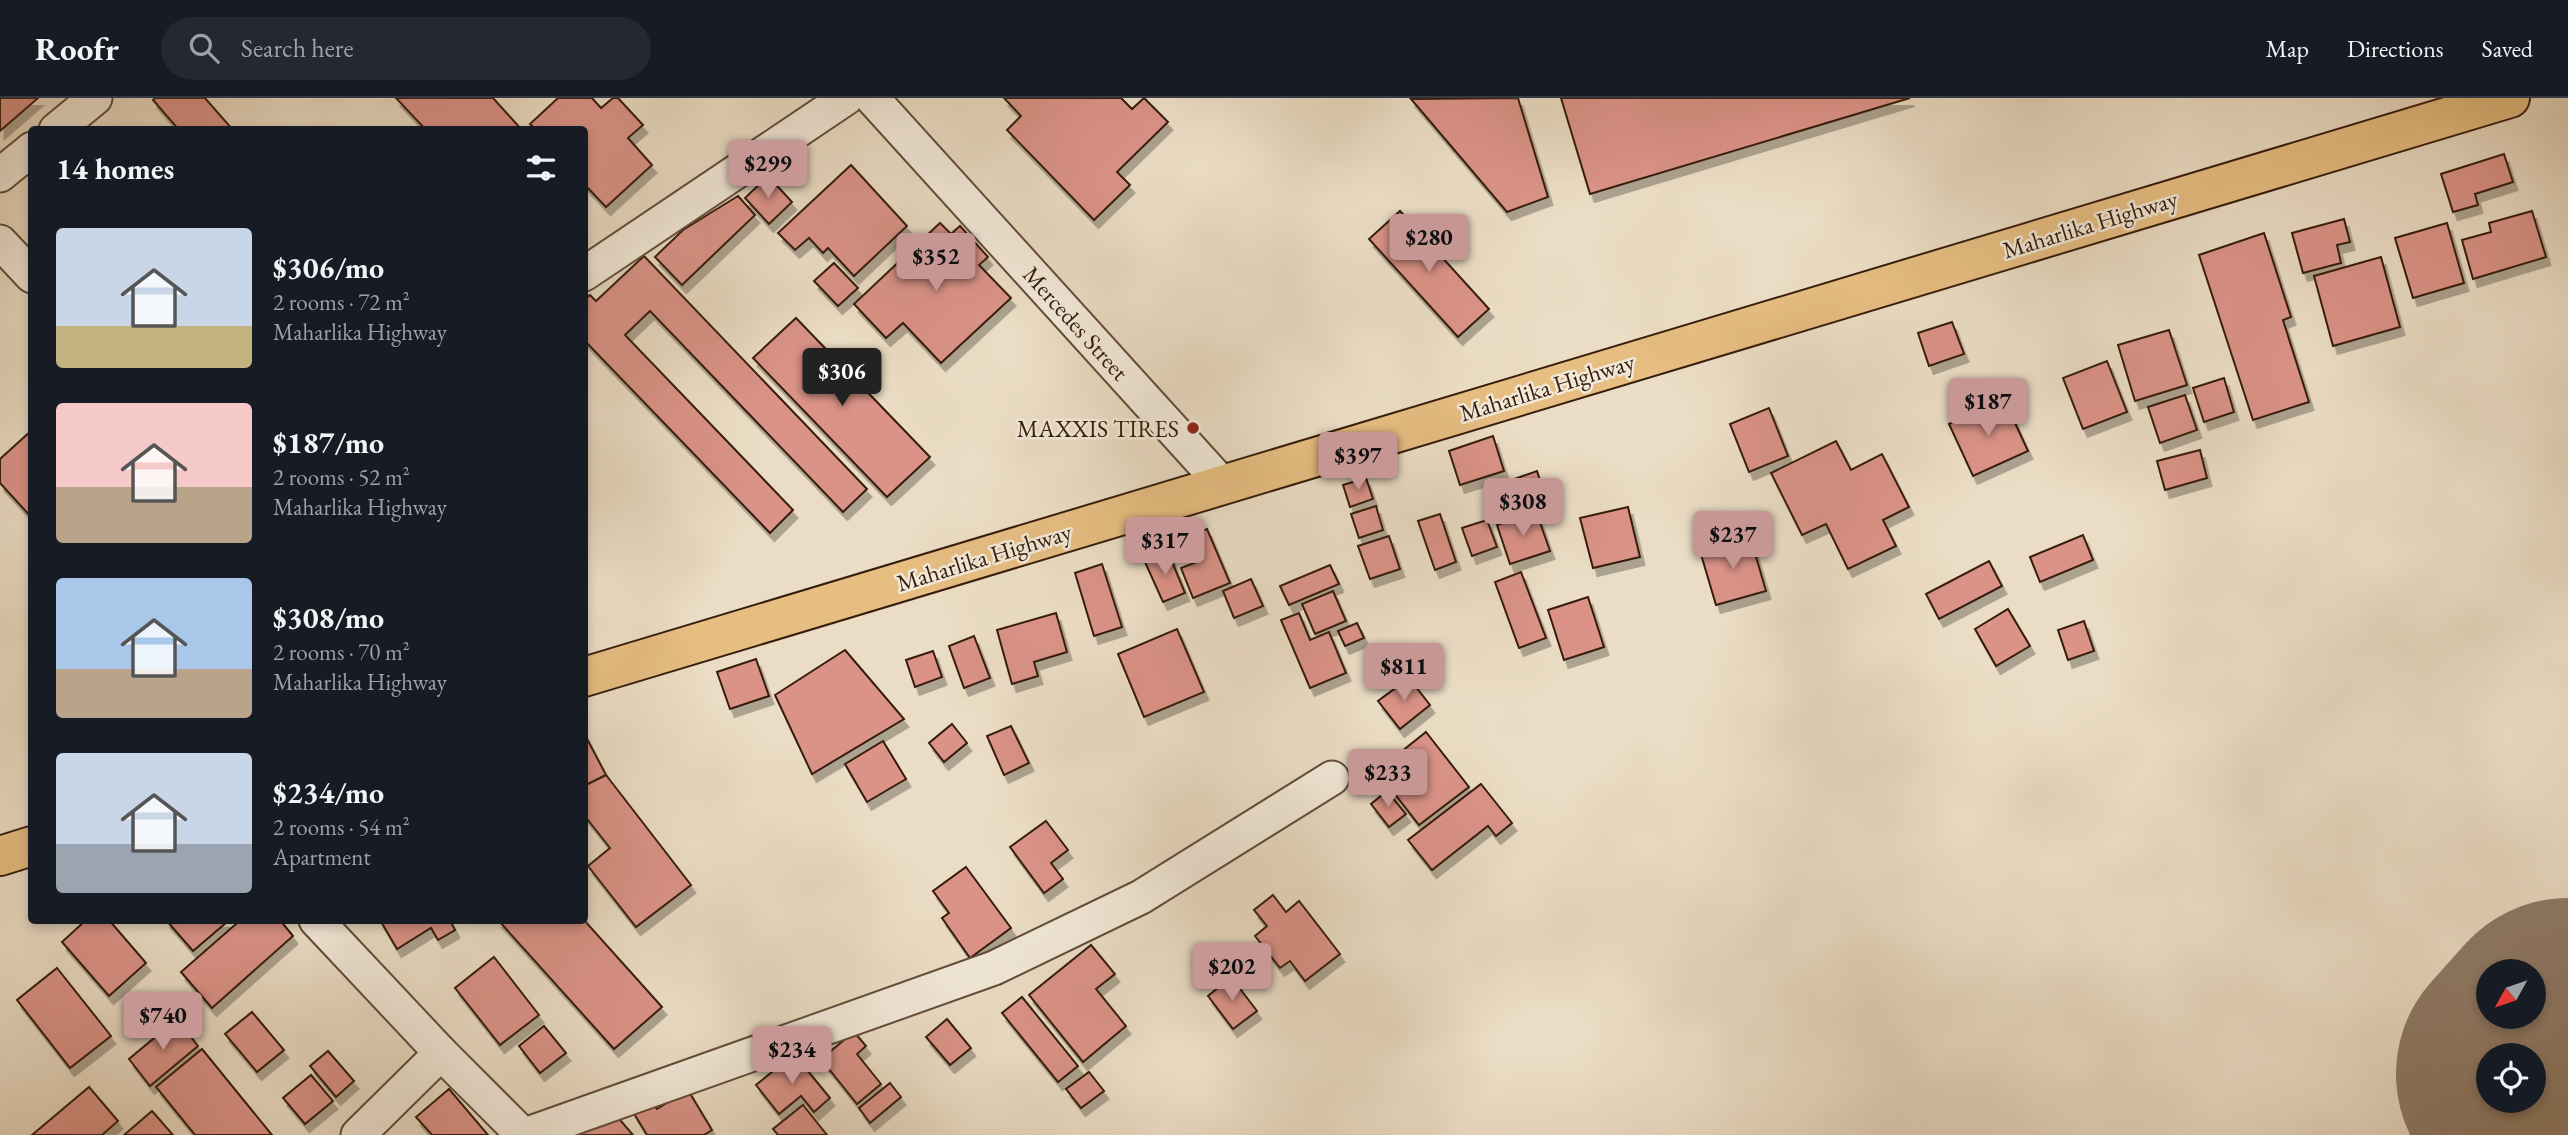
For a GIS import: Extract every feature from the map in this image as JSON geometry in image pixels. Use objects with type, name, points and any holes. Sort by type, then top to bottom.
[{"type":"highway","name":"Maharlika Highway","points":[[588,676],[2511,98]]},
{"type":"highway","points":[[0,856],[28,847]]},
{"type":"street","points":[[61,126],[95,98]]},
{"type":"street","points":[[588,272],[869,99]]},
{"type":"street","name":"Mercedes Street","points":[[869,99],[1223,485]]},
{"type":"street","points":[[0,175],[28,152]]},
{"type":"street","points":[[0,242],[28,272]]},
{"type":"street","points":[[320,924],[441,1053],[524,1135],[994,968],[1142,897],[1332,778]]},
{"type":"street","points":[[358,1135],[441,1053]]},
{"type":"building","points":[[0,98],[38,98],[0,131]]},
{"type":"building","points":[[205,98],[230,126],[176,126],[153,100]]},
{"type":"building","points":[[396,98],[493,98],[518,126],[422,126]]},
{"type":"building","points":[[558,98],[592,98],[601,108],[613,98],[618,98],[643,125],[628,138],[652,165],[606,207],[588,188],[588,126],[530,124]]},
{"type":"building","points":[[1004,98],[1121,98],[1132,109],[1144,98],[1168,122],[1117,172],[1130,185],[1094,220],[1007,130],[1021,116]]},
{"type":"building","points":[[1518,98],[1548,197],[1507,212],[1411,99]]},
{"type":"building","points":[[1561,98],[1910,98],[1590,194]]},
{"type":"building","points":[[2504,154],[2513,182],[2475,194],[2478,205],[2453,212],[2441,174]]},
{"type":"building","points":[[851,165],[907,226],[854,276],[828,248],[823,253],[809,238],[795,250],[778,233]]},
{"type":"building","points":[[768,176],[792,202],[769,224],[745,198]]},
{"type":"building","points":[[738,196],[755,215],[682,285],[655,257],[683,230]]},
{"type":"building","points":[[1400,211],[1489,309],[1458,337],[1369,239]]},
{"type":"building","points":[[2532,211],[2546,257],[2473,279],[2462,240],[2491,232],[2489,223]]},
{"type":"building","points":[[2344,219],[2350,242],[2337,245],[2341,263],[2303,273],[2292,233]]},
{"type":"building","points":[[940,223],[951,234],[960,226],[988,257],[979,265],[1011,298],[941,363],[903,323],[886,338],[854,304]]},
{"type":"building","points":[[2447,223],[2464,283],[2413,298],[2395,238]]},
{"type":"building","points":[[2264,233],[2291,317],[2283,320],[2309,402],[2253,420],[2199,255]]},
{"type":"building","points":[[644,256],[867,489],[843,512],[650,311],[625,335],[793,510],[770,533],[588,344],[588,297],[590,295],[596,301]]},
{"type":"building","points":[[2381,257],[2400,327],[2333,346],[2314,276]]},
{"type":"building","points":[[834,263],[858,288],[838,306],[814,281]]},
{"type":"building","points":[[796,318],[930,457],[887,497],[753,358]]},
{"type":"building","points":[[1952,322],[1964,354],[1929,366],[1918,333]]},
{"type":"building","points":[[2169,330],[2187,385],[2135,401],[2118,345]]},
{"type":"building","points":[[2107,361],[2127,412],[2083,429],[2063,378]]},
{"type":"building","points":[[2224,378],[2234,412],[2204,422],[2193,388]]},
{"type":"building","points":[[2185,395],[2197,430],[2160,443],[2148,407]]},
{"type":"building","points":[[2004,399],[2028,451],[1973,476],[1949,424]]},
{"type":"building","points":[[1769,408],[1788,456],[1749,472],[1730,424]]},
{"type":"building","points":[[28,434],[28,514],[0,483],[0,459]]},
{"type":"building","points":[[1493,436],[1504,471],[1460,485],[1449,451]]},
{"type":"building","points":[[1836,441],[1851,470],[1882,454],[1909,507],[1883,520],[1896,546],[1848,569],[1826,524],[1802,535],[1771,473]]},
{"type":"building","points":[[2200,450],[2207,478],[2165,490],[2157,461]]},
{"type":"building","points":[[1537,471],[1546,499],[1515,510],[1506,482]]},
{"type":"building","points":[[1366,478],[1373,499],[1350,507],[1343,485]]},
{"type":"building","points":[[1376,506],[1383,530],[1359,538],[1351,514]]},
{"type":"building","points":[[1628,507],[1640,557],[1593,568],[1580,518]]},
{"type":"building","points":[[1536,511],[1550,551],[1510,564],[1497,525]]},
{"type":"building","points":[[1440,514],[1456,562],[1435,570],[1418,521]]},
{"type":"building","points":[[1487,520],[1497,547],[1472,556],[1462,528]]},
{"type":"building","points":[[1207,529],[1230,583],[1193,598],[1181,568],[1202,560],[1192,535]]},
{"type":"building","points":[[2083,535],[2093,560],[2040,582],[2030,557]]},
{"type":"building","points":[[1389,536],[1400,569],[1370,579],[1358,546]]},
{"type":"building","points":[[1750,536],[1766,591],[1716,605],[1700,551]]},
{"type":"building","points":[[1168,552],[1185,593],[1163,602],[1145,562]]},
{"type":"building","points":[[1989,561],[2002,586],[1939,619],[1926,594]]},
{"type":"building","points":[[1102,564],[1122,627],[1094,636],[1075,573]]},
{"type":"building","points":[[1330,565],[1339,584],[1289,605],[1280,586]]},
{"type":"building","points":[[1521,572],[1546,638],[1519,648],[1495,582]]},
{"type":"building","points":[[1251,579],[1263,606],[1234,618],[1223,591]]},
{"type":"building","points":[[1333,591],[1346,621],[1315,634],[1302,604]]},
{"type":"building","points":[[1588,597],[1604,647],[1564,660],[1548,610]]},
{"type":"building","points":[[2008,609],[2030,646],[1996,666],[1975,629]]},
{"type":"building","points":[[1056,613],[1067,652],[1034,662],[1038,676],[1012,684],[997,630]]},
{"type":"building","points":[[1299,613],[1310,640],[1329,632],[1346,673],[1310,688],[1281,620]]},
{"type":"building","points":[[2084,621],[2094,651],[2068,660],[2058,630]]},
{"type":"building","points":[[1357,623],[1364,638],[1345,646],[1338,631]]},
{"type":"building","points":[[1177,629],[1204,692],[1144,717],[1118,654]]},
{"type":"building","points":[[974,636],[990,678],[964,688],[949,646]]},
{"type":"building","points":[[845,650],[904,719],[812,774],[775,695]]},
{"type":"building","points":[[933,651],[942,677],[915,687],[906,660]]},
{"type":"building","points":[[756,659],[769,696],[730,709],[717,672]]},
{"type":"building","points":[[1409,678],[1430,705],[1400,729],[1378,701]]},
{"type":"building","points":[[952,724],[967,743],[944,762],[929,743]]},
{"type":"building","points":[[1011,726],[1029,763],[1004,775],[987,736]]},
{"type":"building","points":[[1426,732],[1469,787],[1419,825],[1377,771]]},
{"type":"building","points":[[588,741],[606,775],[588,784]]},
{"type":"building","points":[[883,741],[906,779],[867,802],[845,764]]},
{"type":"building","points":[[606,775],[691,885],[636,927],[588,866],[610,848],[588,820],[588,784]]},
{"type":"building","points":[[1481,784],[1512,823],[1496,836],[1488,826],[1432,870],[1408,840]]},
{"type":"building","points":[[1387,791],[1406,814],[1389,827],[1371,804]]},
{"type":"building","points":[[1046,821],[1068,850],[1051,863],[1063,879],[1044,893],[1010,847]]},
{"type":"building","points":[[966,867],[1011,928],[970,958],[942,918],[949,913],[933,891]]},
{"type":"building","points":[[1273,895],[1286,912],[1299,901],[1340,954],[1305,981],[1290,961],[1280,968],[1255,936],[1267,926],[1254,910]]},
{"type":"building","points":[[82,924],[112,924],[146,963],[109,996],[62,942]]},
{"type":"building","points":[[169,924],[225,924],[193,951]]},
{"type":"building","points":[[236,924],[283,924],[293,936],[212,1008],[181,972]]},
{"type":"building","points":[[382,924],[452,924],[455,930],[438,940],[431,928],[397,949]]},
{"type":"building","points":[[502,924],[588,924],[662,1007],[614,1049]]},
{"type":"building","points":[[1091,945],[1115,974],[1096,989],[1126,1026],[1083,1062],[1029,995]]},
{"type":"building","points":[[494,957],[539,1015],[500,1045],[455,988]]},
{"type":"building","points":[[57,968],[111,1036],[70,1068],[17,1000]]},
{"type":"building","points":[[1231,977],[1257,1011],[1233,1029],[1208,996]]},
{"type":"building","points":[[1022,997],[1078,1066],[1058,1082],[1002,1013]]},
{"type":"building","points":[[252,1012],[284,1050],[257,1072],[225,1034]]},
{"type":"building","points":[[177,1019],[198,1046],[150,1086],[129,1059]]},
{"type":"building","points":[[947,1019],[971,1048],[950,1065],[926,1037]]},
{"type":"building","points":[[544,1026],[566,1053],[540,1073],[519,1046]]},
{"type":"building","points":[[854,1032],[866,1046],[857,1054],[881,1084],[857,1104],[821,1059]]},
{"type":"building","points":[[202,1049],[272,1135],[195,1135],[156,1087]]},
{"type":"building","points":[[328,1051],[354,1081],[336,1097],[310,1066]]},
{"type":"building","points":[[794,1054],[830,1098],[814,1112],[801,1096],[779,1114],[756,1085]]},
{"type":"building","points":[[1089,1072],[1104,1091],[1081,1108],[1066,1089]]},
{"type":"building","points":[[311,1075],[333,1101],[305,1124],[283,1098]]},
{"type":"building","points":[[890,1083],[901,1097],[870,1123],[859,1108]]},
{"type":"building","points":[[89,1087],[118,1121],[102,1135],[32,1135]]},
{"type":"building","points":[[449,1089],[488,1135],[432,1135],[416,1117]]},
{"type":"building","points":[[688,1090],[712,1130],[704,1135],[647,1135],[633,1112],[651,1101],[657,1109]]},
{"type":"building","points":[[803,1105],[827,1135],[778,1135],[773,1129]]},
{"type":"building","points":[[609,1107],[633,1135],[577,1134]]},
{"type":"building","points":[[152,1111],[173,1135],[124,1135]]},
{"type":"runway","points":[[2546,1061],[2568,1036]]},
{"type":"place","name":"MAXXIS TIRES","points":[[1193,428]]}]
